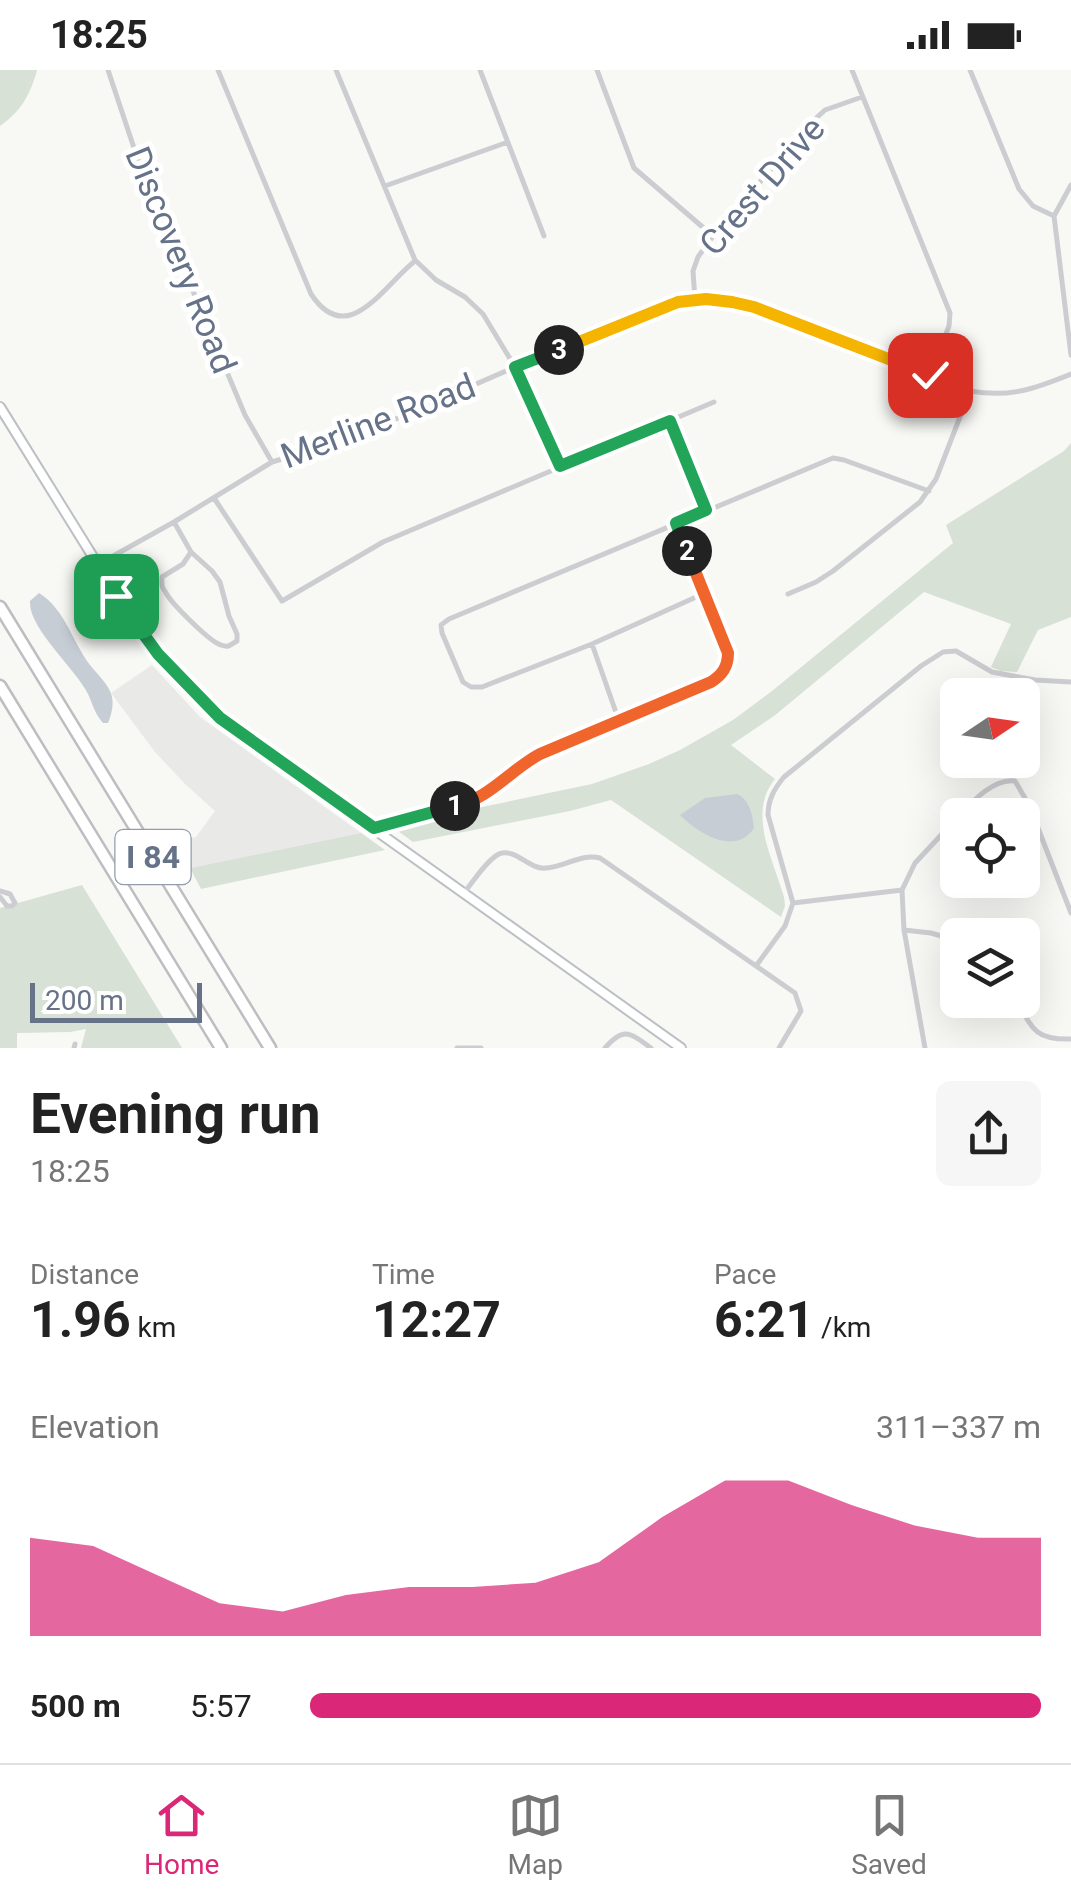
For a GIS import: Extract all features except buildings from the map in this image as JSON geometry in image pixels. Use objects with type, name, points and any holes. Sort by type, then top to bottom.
[{"type":"highway","name":"I 84","points":[[0,607],[270,1048]]},
{"type":"highway","name":"I 84","points":[[0,686],[221,1048]]},
{"type":"main road","points":[[0,407],[139,630],[206,704],[263,750],[681,1048]]},
{"type":"street","name":"Discovery Road","points":[[108,70],[158,210],[245,416],[272,462]]},
{"type":"street","points":[[218,70],[320,308],[338,316],[367,308],[415,260]]},
{"type":"street","points":[[336,70],[415,260],[483,314],[515,367],[560,466]]},
{"type":"street","points":[[480,70],[544,236]]},
{"type":"street","points":[[597,70],[634,168],[713,236]]},
{"type":"street","points":[[852,70],[950,313],[950,326],[930,375]]},
{"type":"street","points":[[970,70],[1019,189],[1032,206],[1054,216]]},
{"type":"street","name":"Crest Drive","points":[[695,300],[695,262],[713,236],[812,121],[825,110],[863,96]]},
{"type":"street","points":[[385,186],[508,142]]},
{"type":"street","points":[[1071,185],[1054,216],[1071,354]]},
{"type":"street","name":"Merline Road","points":[[97,565],[272,462],[352,438],[678,302],[732,302],[754,307],[970,391],[1013,394],[1071,374]]},
{"type":"street","points":[[788,594],[833,571],[920,502],[936,479],[970,391]]},
{"type":"street","points":[[214,498],[282,601],[383,542],[714,402]]},
{"type":"street","points":[[670,421],[706,510]]},
{"type":"street","points":[[705,594],[482,687],[463,682],[442,633],[441,625],[448,619],[833,458],[929,491]]},
{"type":"street","points":[[174,522],[191,552],[220,582],[238,634],[232,645],[217,643],[181,611],[162,584],[162,577],[184,564],[191,552]]},
{"type":"street","points":[[374,828],[469,803],[526,761],[722,675],[728,653],[676,523]]},
{"type":"street","points":[[592,644],[620,721]]},
{"type":"street","points":[[756,966],[784,926],[794,903],[770,828],[768,806],[784,777],[943,652],[956,651],[992,672],[1071,682]]},
{"type":"street","points":[[979,798],[1006,780],[1015,780],[1026,798]]},
{"type":"street","points":[[1040,831],[1071,912]]},
{"type":"street","points":[[925,1048],[904,930],[902,890],[915,863],[940,836]]},
{"type":"street","points":[[464,893],[494,857],[502,853],[544,869],[594,856],[794,993],[801,1011],[779,1048]]},
{"type":"street","points":[[794,903],[902,890]]},
{"type":"street","points":[[904,930],[940,935]]},
{"type":"street","points":[[1026,1018],[1043,1037],[1071,1039]]},
{"type":"street","points":[[606,1048],[624,1033],[650,1048]]},
{"type":"street","points":[[458,1048],[482,1048]]},
{"type":"shaded area","points":[[0,70],[37,70],[24,101],[0,126]]},
{"type":"shaded area","points":[[1071,443],[1071,617],[1038,630],[1017,672],[991,667],[1011,624],[924,592],[774,716],[731,745],[775,779],[763,806],[763,821],[784,897],[781,917],[611,800],[413,842],[391,826],[592,784],[680,750],[733,720],[772,691],[953,543],[946,525]]},
{"type":"shaded area","points":[[39,593],[68,626],[112,695],[108,723],[100,720],[82,684],[44,636],[31,612],[30,601]]},
{"type":"shaded area","points":[[152,665],[200,717],[361,833],[190,868],[177,840],[196,837],[215,811],[155,752],[111,693]]},
{"type":"shaded area","points":[[737,794],[747,804],[754,828],[737,841],[706,835],[680,815],[705,798]]},
{"type":"shaded area","points":[[361,833],[385,850],[201,889],[190,868]]},
{"type":"shaded area","points":[[82,885],[182,1048],[81,1048],[86,1029],[17,1033],[17,1048],[0,1048],[0,908]]},
{"type":"route","points":[[116,596],[158,654],[220,718],[374,828],[469,803],[526,761],[711,682],[722,675],[728,662],[728,653],[676,523],[706,510],[670,421],[560,466],[515,367],[678,302],[706,299],[754,307],[930,375]]}]
